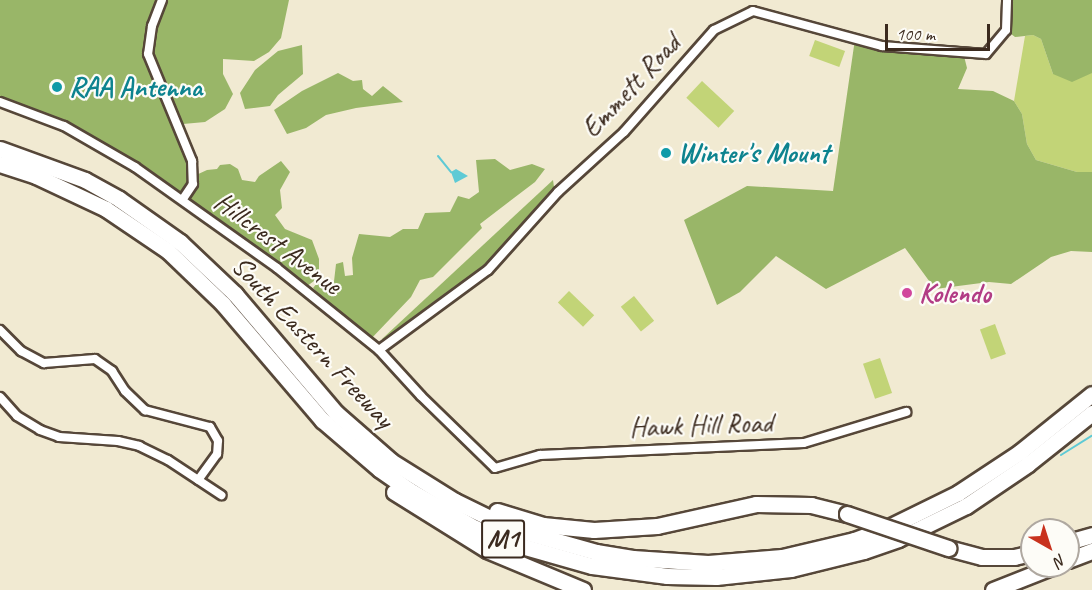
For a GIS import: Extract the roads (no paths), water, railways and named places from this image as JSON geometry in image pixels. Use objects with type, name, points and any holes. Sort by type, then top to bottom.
[{"type":"highway","name":"South Eastern Freeway","points":[[0,149],[85,180],[119,199],[180,242],[235,294],[336,413],[391,461],[472,509],[560,543],[633,558],[699,562],[746,561],[800,553],[855,540],[925,511],[989,474],[1092,394]]},
{"type":"highway","name":"South Eastern Freeway","points":[[0,165],[63,187],[114,214],[168,251],[223,304],[322,420],[365,458],[409,490],[475,528],[511,543],[582,563],[629,572],[679,577],[754,574],[828,562],[898,539],[966,506],[1028,464],[1092,413]]},
{"type":"highway","points":[[223,304],[291,396],[317,425],[374,476],[445,526],[487,550],[583,590]]},
{"type":"highway","name":"M1","points":[[391,461],[491,509],[543,525],[619,530],[657,526],[729,508],[783,502],[810,505],[848,514],[948,548],[982,557],[1020,555]]},
{"type":"highway","points":[[993,590],[1024,578]]},
{"type":"street","points":[[162,0],[152,26],[148,54],[192,162],[193,184],[183,199]]},
{"type":"street","name":"Emmett Road","points":[[379,350],[488,270],[558,192],[624,132],[714,30],[753,11],[882,46],[986,54],[1006,30],[1007,0]]},
{"type":"street","name":"Hillcrest Avenue","points":[[0,102],[64,126],[135,167],[277,268],[379,350],[421,396],[495,468]]},
{"type":"street","points":[[0,330],[21,351],[45,363],[95,359],[112,371],[125,391],[145,410],[210,427],[218,441],[217,454],[198,480]]},
{"type":"street","points":[[0,397],[17,416],[40,430],[59,437],[118,441],[139,446],[168,460],[221,495]]},
{"type":"street","name":"Hawk Hill Road","points":[[495,468],[540,455],[804,442],[906,412]]},
{"type":"water","points":[[456,169],[468,176],[455,183],[451,172]]},
{"type":"waterway","points":[[438,156],[451,172]]},
{"type":"waterway","points":[[1061,455],[1092,436]]},
{"type":"place","name":"RAA Antenna","points":[[57,87]]},
{"type":"place","name":"Winter's Mount","points":[[666,153]]},
{"type":"place","name":"Kolendo","points":[[907,293]]}]
